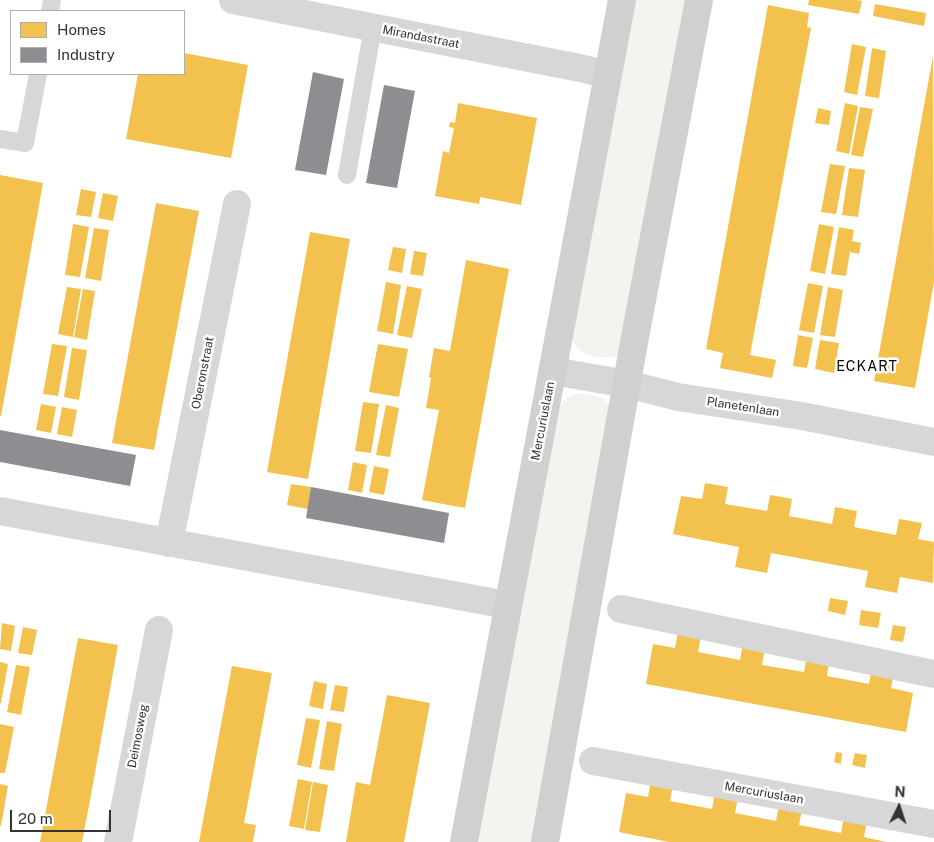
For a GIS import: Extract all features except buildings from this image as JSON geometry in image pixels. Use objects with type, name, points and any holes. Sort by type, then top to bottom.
[{"type":"street","name":"Mirandastraat","points":[[233,0],[608,75]]},
{"type":"street","name":"Mercuriuslaan","points":[[464,842],[507,604],[553,371],[622,0]]},
{"type":"street","points":[[545,842],[626,384],[699,0]]},
{"type":"street","name":"Oberonstraat","points":[[169,543],[237,204]]},
{"type":"street","name":"Planetenlaan","points":[[553,371],[626,384],[678,398],[802,416],[934,442]]},
{"type":"street","points":[[0,511],[507,604]]},
{"type":"street","points":[[621,608],[934,674]]},
{"type":"street","name":"Deimosweg","points":[[118,842],[159,630]]},
{"type":"street","name":"Mercuriuslaan","points":[[594,761],[934,824]]},
{"type":"lane","points":[[346,175],[373,27]]},
{"type":"lane","points":[[0,139],[25,143],[38,75]]},
{"type":"shaded area","points":[[633,0],[689,0],[618,356],[598,357],[585,354],[572,339]]},
{"type":"shaded area","points":[[580,393],[603,398],[613,409],[535,842],[479,842],[559,408],[567,397]]},
{"type":"district","name":"ECKART","points":[[867,367]]}]
